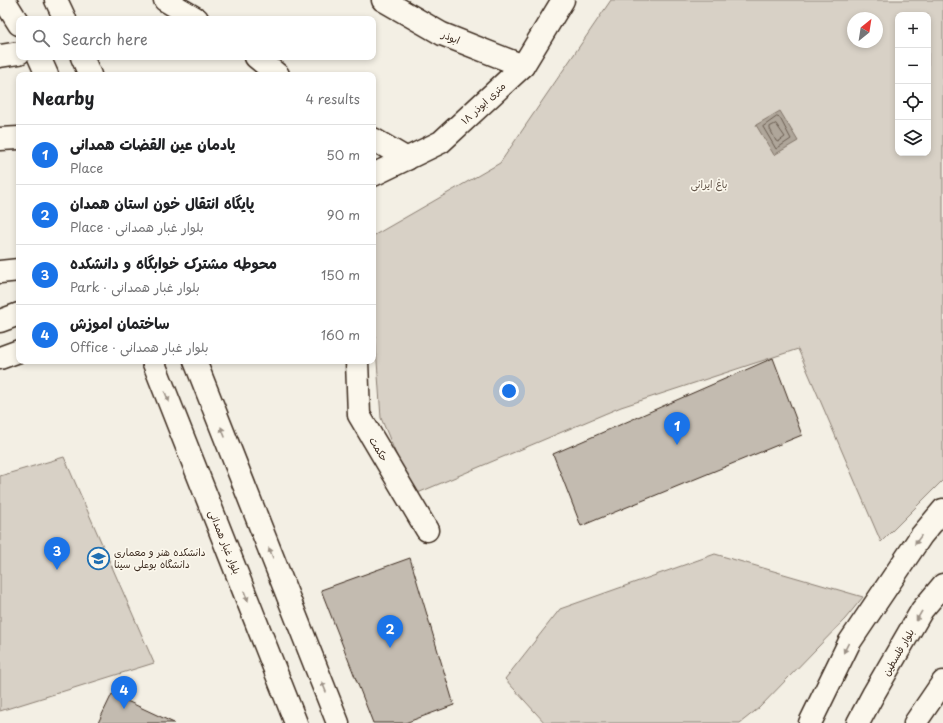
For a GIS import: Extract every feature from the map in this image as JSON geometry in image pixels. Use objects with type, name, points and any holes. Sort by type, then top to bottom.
[{"type":"main road","points":[[4,0],[16,19]]},
{"type":"main road","points":[[56,0],[64,16]]},
{"type":"main road","points":[[165,0],[192,16]]},
{"type":"main road","name":"ابوذر","points":[[383,0],[442,34],[523,66]]},
{"type":"main road","name":"۱۸ متری ابوذر","points":[[376,174],[441,142],[523,66],[563,0]]},
{"type":"main road","points":[[0,56],[16,54]]},
{"type":"main road","points":[[40,60],[46,72]]},
{"type":"main road","points":[[83,60],[89,72]]},
{"type":"main road","points":[[260,60],[274,72]]},
{"type":"main road","points":[[376,141],[407,159]]},
{"type":"main road","points":[[0,272],[16,270]]},
{"type":"main road","points":[[0,321],[16,315]]},
{"type":"main road","points":[[0,358],[16,352]]},
{"type":"main road","name":"بلوار غبار همدانی","points":[[154,364],[296,723]]},
{"type":"main road","points":[[196,364],[338,723]]},
{"type":"main road","name":"حکمت","points":[[357,364],[359,415],[427,530]]},
{"type":"main road","points":[[810,723],[849,643],[921,536],[943,510]]},
{"type":"main road","name":"بلوار فلسطین","points":[[858,723],[922,610],[943,585]]},
{"type":"main road","points":[[914,723],[943,682]]},
{"type":"green space","name":"باغ ایرانی","points":[[611,0],[943,0],[943,480],[881,542],[798,349],[621,407],[413,495],[381,418],[376,347],[376,234],[500,163]]},
{"type":"green space","points":[[64,457],[154,663],[0,711],[0,476]]},
{"type":"green space","points":[[715,554],[863,597],[845,619],[759,708],[740,723],[545,723],[505,679],[560,609]]},
{"type":"water","points":[[780,111],[798,141],[774,155],[756,125]]},
{"type":"building","points":[[773,358],[802,435],[581,526],[553,454]]},
{"type":"building","points":[[410,558],[454,705],[405,723],[373,723],[321,590]]},
{"type":"building","points":[[112,694],[174,723],[98,723]]},
{"type":"place","name":"یادمان عین القضات همدانی","points":[[677,445]]},
{"type":"place","name":"دانشکده هنر و معماری دانشگاه بوعلی سینا","points":[[99,558]]},
{"type":"place","name":"محوطه مشترک خوابگاه و دانشکده","points":[[57,570]]},
{"type":"place","name":"پایگاه انتقال خون استان همدان","points":[[390,648]]},
{"type":"place","name":"ساختمان اموزش","points":[[124,709]]}]
